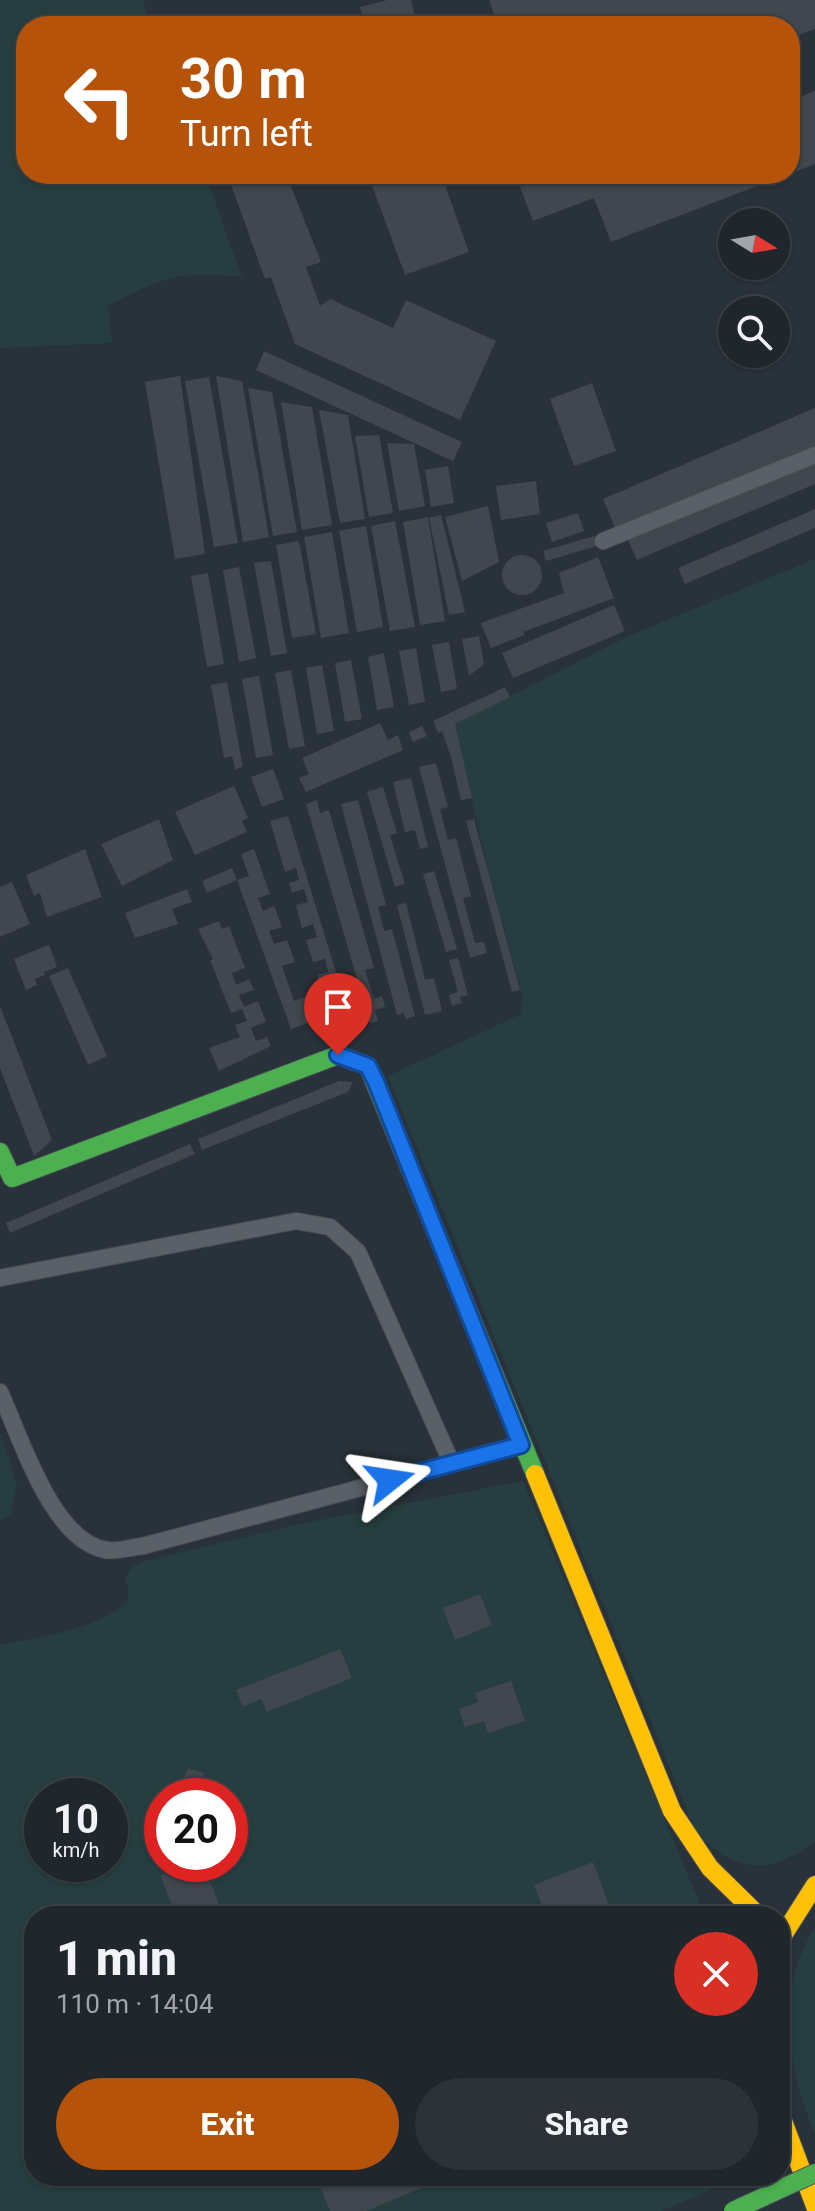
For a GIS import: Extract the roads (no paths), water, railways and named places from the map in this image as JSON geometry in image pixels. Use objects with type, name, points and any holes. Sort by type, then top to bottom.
[{"type":"main road","points":[[0,1152],[12,1178],[338,1055],[368,1066],[672,1811],[692,1847],[722,1885],[747,1906]]},
{"type":"main road","points":[[790,1924],[815,1885]]},
{"type":"main road","points":[[790,2140],[815,2206]]},
{"type":"main road","points":[[790,2185],[815,2173]]},
{"type":"main road","points":[[733,2211],[787,2186]]},
{"type":"lane","points":[[603,541],[815,455]]},
{"type":"lane","points":[[0,1278],[296,1221],[330,1227],[358,1252],[452,1464]]},
{"type":"lane","points":[[0,1392],[58,1517],[78,1539],[107,1550],[143,1546],[521,1445]]}]
